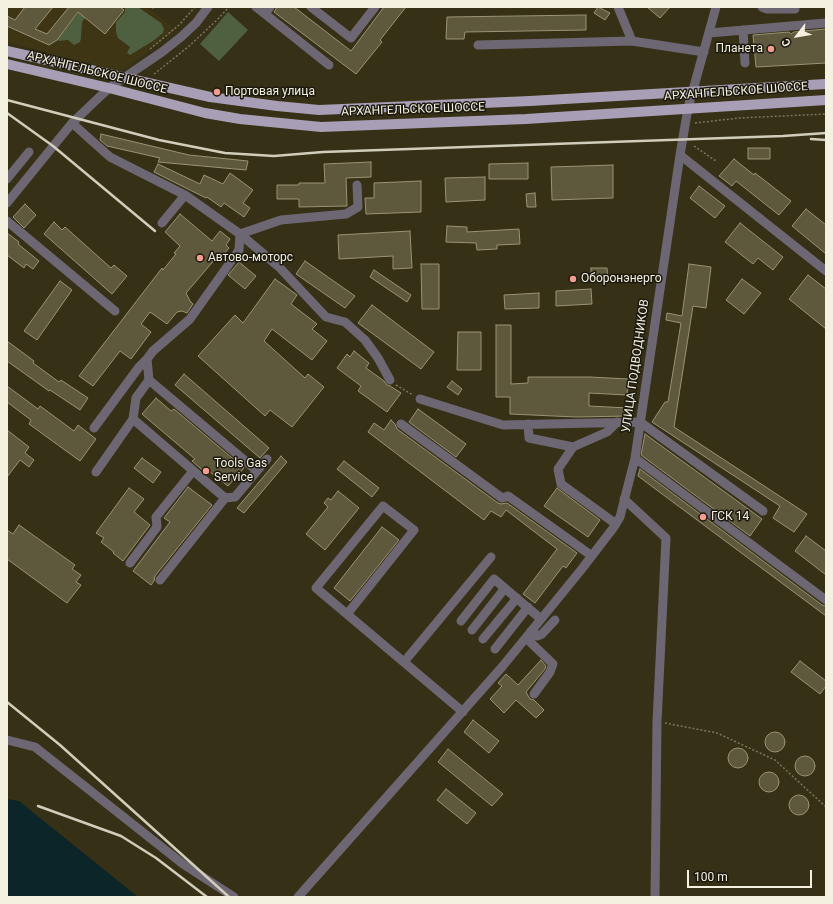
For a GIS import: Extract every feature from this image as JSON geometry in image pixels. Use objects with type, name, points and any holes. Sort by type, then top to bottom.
[{"type":"main road","name":"АРХАНГЕЛЬСКОЕ ШОССЕ","points":[[7,51],[210,97],[318,110],[530,101],[826,84]]},
{"type":"main road","name":"АРХАНГЕЛЬСКОЕ ШОССЕ","points":[[7,64],[109,88],[205,113],[240,119],[321,127],[526,119],[826,100]]},
{"type":"street","points":[[8,199],[72,123],[109,88],[162,52],[181,37],[196,23],[208,7]]},
{"type":"street","points":[[256,7],[267,10],[329,65]]},
{"type":"street","points":[[311,7],[351,38],[375,7]]},
{"type":"street","points":[[618,7],[632,41]]},
{"type":"street","name":"УЛИЦА ПОДВОДНИКОВ","points":[[298,897],[502,667],[592,556],[620,517],[635,458],[688,108],[716,7]]},
{"type":"street","points":[[762,7],[767,9],[795,9],[792,7]]},
{"type":"street","points":[[709,33],[826,23]]},
{"type":"street","points":[[743,30],[745,63]]},
{"type":"street","points":[[478,45],[632,41],[704,52]]},
{"type":"street","points":[[72,123],[110,157],[185,195],[240,234],[279,267],[326,317],[345,322],[365,340],[378,358],[390,380]]},
{"type":"street","points":[[7,179],[29,152]]},
{"type":"street","points":[[680,155],[826,271]]},
{"type":"street","points":[[240,234],[281,220],[346,214],[358,207],[358,186]]},
{"type":"street","points":[[162,223],[185,195]]},
{"type":"street","points":[[7,221],[114,312]]},
{"type":"street","points":[[94,428],[139,367],[153,351],[190,319],[239,250],[240,234]]},
{"type":"street","points":[[96,472],[133,419],[136,398],[149,380],[147,359]]},
{"type":"street","points":[[149,380],[256,470]]},
{"type":"street","points":[[420,399],[503,425],[640,422],[763,511]]},
{"type":"street","points":[[133,419],[225,498],[235,497],[267,458]]},
{"type":"street","points":[[616,524],[561,484],[558,469],[573,447],[607,432],[618,422]]},
{"type":"street","points":[[401,424],[502,498],[508,496],[592,556]]},
{"type":"street","points":[[528,424],[529,438],[573,447]]},
{"type":"street","points":[[635,458],[826,600]]},
{"type":"street","points":[[130,563],[158,527],[156,517],[193,471]]},
{"type":"street","points":[[160,580],[225,498]]},
{"type":"street","points":[[624,499],[666,538],[657,722],[656,897]]},
{"type":"street","points":[[348,613],[414,530],[382,506],[316,588],[348,613],[463,712]]},
{"type":"street","points":[[404,662],[491,557]]},
{"type":"street","points":[[461,621],[494,579],[541,619]]},
{"type":"street","points":[[472,630],[505,588]]},
{"type":"street","points":[[483,639],[517,598]]},
{"type":"street","points":[[495,649],[528,608]]},
{"type":"street","points":[[529,634],[537,636],[542,634],[555,620]]},
{"type":"street","points":[[529,634],[553,664],[550,672],[534,694]]},
{"type":"street","points":[[7,740],[35,747],[182,864],[234,897]]},
{"type":"path","points":[[145,53],[180,25],[195,7]]},
{"type":"path","points":[[150,77],[188,47],[229,7]]},
{"type":"path","points":[[695,122],[738,118],[826,114]]},
{"type":"path","points":[[694,146],[716,162]]},
{"type":"path","points":[[390,380],[420,399]]},
{"type":"path","points":[[657,722],[717,733],[774,760],[826,807]]},
{"type":"shaded area","points":[[7,7],[83,7],[59,41],[68,40],[72,43],[81,38],[82,22],[94,7],[147,7],[176,30],[128,67],[118,71],[7,42]]},
{"type":"green space","points":[[83,7],[94,7],[82,22],[80,42],[74,45],[68,40],[57,40]]},
{"type":"green space","points":[[125,7],[138,7],[161,23],[164,29],[163,33],[153,41],[130,55],[127,53],[130,47],[118,38],[116,32],[116,22],[125,12]]},
{"type":"green space","points":[[228,12],[248,30],[219,61],[200,44]]},
{"type":"water","points":[[7,799],[19,801],[138,897],[7,897]]},
{"type":"building","points":[[25,7],[53,7],[35,29],[47,34],[69,7],[120,7],[124,10],[105,34],[78,12],[57,40],[49,45],[7,26],[7,16],[15,20]]},
{"type":"building","points":[[277,7],[294,7],[351,51],[384,7],[406,7],[380,40],[382,42],[356,74],[274,12]]},
{"type":"building","points":[[598,7],[610,13],[605,20],[594,13]]},
{"type":"building","points":[[647,7],[670,7],[660,18]]},
{"type":"building","points":[[586,15],[586,30],[465,32],[464,39],[446,39],[447,17]]},
{"type":"building","points":[[826,29],[826,63],[756,67],[753,35],[789,32],[791,34],[794,32]]},
{"type":"building","points":[[101,134],[189,155],[248,161],[246,170],[158,162],[160,158],[107,146],[100,140]]},
{"type":"building","points":[[748,148],[770,148],[770,159],[748,159]]},
{"type":"building","points":[[734,159],[791,201],[779,215],[736,181],[732,186],[719,176]]},
{"type":"building","points":[[371,162],[371,177],[346,178],[347,206],[299,207],[299,199],[277,199],[277,185],[325,183],[324,164]]},
{"type":"building","points":[[528,163],[528,179],[489,179],[489,164]]},
{"type":"building","points":[[158,164],[200,184],[204,175],[223,184],[230,173],[253,190],[243,203],[250,208],[244,217],[224,203],[221,207],[207,197],[206,198],[154,172]]},
{"type":"building","points":[[613,165],[613,198],[552,200],[551,167]]},
{"type":"building","points":[[485,177],[485,200],[446,202],[445,178]]},
{"type":"building","points":[[421,181],[421,212],[366,214],[365,198],[374,198],[374,183]]},
{"type":"building","points":[[699,186],[725,206],[715,218],[690,198]]},
{"type":"building","points":[[535,193],[536,207],[527,207],[526,194]]},
{"type":"building","points":[[25,204],[36,215],[24,228],[13,217]]},
{"type":"building","points":[[806,209],[826,225],[826,254],[792,226]]},
{"type":"building","points":[[180,214],[212,241],[220,231],[230,239],[226,245],[229,248],[219,260],[216,258],[186,293],[193,304],[187,313],[182,311],[177,312],[167,324],[150,312],[141,324],[151,332],[131,359],[120,351],[93,386],[79,376],[162,268],[163,270],[176,254],[174,253],[180,246],[165,232]]},
{"type":"building","points":[[54,222],[62,230],[65,227],[111,268],[114,265],[127,276],[112,294],[44,234]]},
{"type":"building","points":[[740,223],[783,257],[773,270],[758,258],[753,264],[725,242]]},
{"type":"building","points":[[447,226],[467,227],[467,232],[519,229],[520,244],[497,245],[497,249],[477,250],[476,243],[446,242]]},
{"type":"building","points":[[410,231],[412,268],[393,269],[393,256],[339,259],[338,235]]},
{"type":"building","points":[[7,233],[39,261],[33,269],[26,264],[24,268],[7,255]]},
{"type":"building","points":[[305,261],[355,296],[345,308],[296,274]]},
{"type":"building","points":[[239,262],[256,276],[245,289],[228,275]]},
{"type":"building","points":[[421,264],[439,264],[439,309],[422,309]]},
{"type":"building","points":[[689,264],[711,267],[706,308],[693,306],[674,427],[807,514],[794,532],[773,518],[780,506],[652,422],[665,402],[668,402],[681,323],[666,320],[667,313],[682,316]]},
{"type":"building","points":[[591,268],[607,268],[608,281],[591,282]]},
{"type":"building","points":[[374,270],[411,295],[407,302],[370,277]]},
{"type":"building","points":[[808,275],[826,289],[826,329],[789,299]]},
{"type":"building","points":[[275,279],[297,295],[291,304],[317,324],[312,329],[327,341],[312,360],[272,329],[264,341],[305,378],[308,374],[324,387],[292,427],[270,410],[265,416],[198,356],[235,315],[243,323]]},
{"type":"building","points":[[742,279],[761,293],[744,314],[726,300]]},
{"type":"building","points":[[60,281],[72,290],[37,340],[24,331]]},
{"type":"building","points":[[591,289],[592,304],[556,306],[556,291]]},
{"type":"building","points":[[539,293],[539,308],[505,309],[504,295]]},
{"type":"building","points":[[372,305],[434,352],[421,369],[358,323]]},
{"type":"building","points":[[496,325],[511,325],[511,384],[528,383],[528,377],[590,377],[628,379],[627,395],[589,393],[589,406],[628,408],[628,416],[576,417],[510,414],[510,397],[496,397]]},
{"type":"building","points":[[458,332],[481,332],[481,370],[457,370]]},
{"type":"building","points":[[7,341],[59,382],[61,380],[88,398],[80,410],[50,390],[49,391],[7,361]]},
{"type":"building","points":[[354,351],[369,363],[366,368],[384,381],[387,385],[401,393],[387,412],[358,391],[361,386],[337,368],[347,354],[350,357]]},
{"type":"building","points":[[184,374],[269,448],[260,458],[175,385]]},
{"type":"building","points":[[452,381],[462,389],[458,395],[447,387]]},
{"type":"building","points":[[7,386],[38,409],[40,406],[74,431],[78,425],[96,439],[80,461],[29,424],[31,420],[7,402]]},
{"type":"building","points":[[156,398],[171,411],[174,409],[244,468],[228,486],[210,472],[208,475],[192,461],[195,459],[142,414]]},
{"type":"building","points":[[418,409],[466,444],[456,457],[409,422]]},
{"type":"building","points":[[391,420],[397,429],[498,503],[507,503],[577,553],[566,568],[563,566],[535,603],[523,594],[557,549],[506,510],[501,517],[491,511],[484,520],[368,432],[374,423],[384,430]]},
{"type":"building","points":[[7,430],[29,447],[25,453],[34,460],[29,467],[20,460],[7,477]]},
{"type":"building","points":[[645,434],[762,519],[750,536],[641,455]]},
{"type":"building","points":[[281,456],[287,462],[244,513],[237,508]]},
{"type":"building","points":[[142,458],[161,472],[153,483],[134,468]]},
{"type":"building","points":[[344,461],[379,488],[372,497],[337,469]]},
{"type":"building","points":[[640,469],[822,605],[826,606],[826,616],[638,476]]},
{"type":"building","points":[[188,487],[212,505],[155,576],[151,585],[133,571],[170,522],[164,518]]},
{"type":"building","points":[[129,488],[144,499],[134,512],[150,525],[123,561],[101,542],[104,538],[96,533]]},
{"type":"building","points":[[557,488],[600,520],[588,537],[544,506]]},
{"type":"building","points":[[338,491],[359,508],[325,550],[306,534],[328,507],[324,503],[328,498],[331,500]]},
{"type":"building","points":[[19,525],[75,565],[72,569],[81,575],[76,582],[81,585],[67,603],[7,559],[7,530],[13,534]]},
{"type":"building","points":[[382,527],[399,540],[350,601],[334,588]]},
{"type":"building","points":[[806,536],[826,551],[826,575],[795,551]]},
{"type":"building","points":[[541,660],[546,666],[545,669],[526,692],[530,699],[534,700],[544,710],[536,718],[516,700],[504,713],[490,699],[502,686],[498,683],[506,674],[518,685]]},
{"type":"building","points":[[800,661],[826,681],[826,686],[820,694],[791,672]]},
{"type":"building","points":[[473,720],[499,741],[489,753],[464,732]]},
{"type":"building","points":[[775,732],[782,735],[785,742],[782,749],[775,752],[768,749],[765,742],[768,735]]},
{"type":"building","points":[[738,748],[745,751],[748,758],[745,765],[738,768],[731,765],[728,758],[731,751]]},
{"type":"building","points":[[448,749],[503,794],[492,806],[438,762]]},
{"type":"building","points":[[805,756],[812,759],[815,766],[812,773],[805,776],[798,773],[795,766],[798,759]]},
{"type":"building","points":[[769,772],[776,775],[779,782],[776,789],[769,792],[762,789],[759,782],[762,775]]},
{"type":"building","points":[[446,789],[476,813],[467,824],[437,800]]},
{"type":"building","points":[[799,795],[806,798],[809,805],[806,812],[799,815],[792,812],[789,805],[792,798]]},
{"type":"railway","points":[[7,100],[159,140],[225,153],[274,156],[323,152],[783,136],[826,133]]},
{"type":"railway","points":[[7,113],[53,146],[155,231]]},
{"type":"railway","points":[[811,139],[826,140]]},
{"type":"railway","points":[[7,702],[60,745],[229,897]]},
{"type":"railway","points":[[38,806],[121,836],[156,858],[207,897]]},
{"type":"place","name":"Планета","points":[[771,49]]},
{"type":"place","name":"Портовая улица","points":[[217,92]]},
{"type":"place","name":"Автово-моторс","points":[[200,258]]},
{"type":"place","name":"Оборонэнерго","points":[[573,279]]},
{"type":"place","name":"Tools Gas Service","points":[[206,471]]},
{"type":"place","name":"ГСК 14","points":[[703,517]]}]
